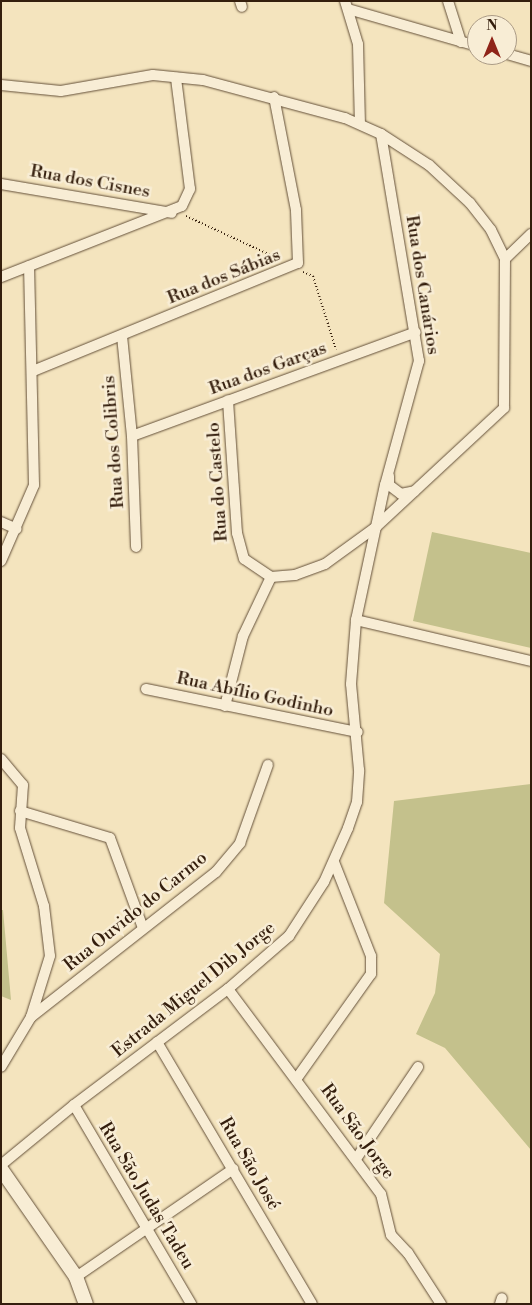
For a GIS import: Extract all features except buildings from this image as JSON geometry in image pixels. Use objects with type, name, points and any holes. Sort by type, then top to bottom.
[{"type":"street","points":[[448,1],[461,42]]},
{"type":"street","points":[[347,5],[467,44]]},
{"type":"street","points":[[347,5],[360,58],[360,124]]},
{"type":"street","points":[[517,57],[531,61]]},
{"type":"street","points":[[1,85],[61,91],[153,75],[274,97],[360,124],[381,134],[429,165],[470,203],[492,230],[506,259],[504,408],[376,527],[325,564],[295,575],[271,577],[243,636],[225,706]]},
{"type":"street","points":[[1,276],[175,211],[187,201],[190,189],[176,78]]},
{"type":"street","name":"Rua dos Sábias","points":[[33,371],[294,266],[300,251],[296,210],[274,97]]},
{"type":"street","name":"Rua dos Canários","points":[[376,527],[388,475],[418,375],[416,332],[381,134]]},
{"type":"street","name":"Rua dos Cisnes","points":[[1,184],[175,211]]},
{"type":"street","points":[[506,259],[531,234]]},
{"type":"street","points":[[1,561],[17,529],[34,485],[33,371],[29,266]]},
{"type":"street","name":"Rua dos Garças","points":[[132,436],[416,332]]},
{"type":"street","name":"Rua dos Colibris","points":[[122,336],[132,436],[136,547]]},
{"type":"street","name":"Rua do Castelo","points":[[228,400],[239,549],[254,568],[271,577]]},
{"type":"street","points":[[388,475],[390,485],[401,494],[415,491]]},
{"type":"street","points":[[1,522],[17,529]]},
{"type":"street","name":"Estrada Miguel Dib Jorge","points":[[1,1167],[74,1104],[228,989],[289,936],[334,862],[357,802],[358,732],[351,684],[356,620],[376,527]]},
{"type":"street","points":[[356,620],[531,660]]},
{"type":"street","name":"Rua Abílio Godinho","points":[[146,689],[358,732]]},
{"type":"street","points":[[1,759],[23,785],[20,828],[44,906],[49,940],[48,966],[31,1016],[1,1067]]},
{"type":"street","name":"Rua Ouvido do Carmo","points":[[31,1016],[144,928],[230,856],[254,809],[268,765]]},
{"type":"street","points":[[20,811],[108,836],[116,849],[144,928]]},
{"type":"street","points":[[297,1078],[371,974],[371,956],[334,862]]},
{"type":"street","name":"Rua São Jorge","points":[[228,989],[297,1078],[382,1194],[393,1238],[408,1253],[441,1304]]},
{"type":"street","name":"Rua São José","points":[[157,1042],[312,1304]]},
{"type":"street","points":[[356,1159],[418,1067]]},
{"type":"street","name":"Rua São Judas Tadeu","points":[[74,1104],[145,1230],[192,1304]]},
{"type":"street","points":[[1,1167],[76,1277],[86,1304]]},
{"type":"street","points":[[76,1277],[233,1169]]},
{"type":"path","points":[[175,211],[313,276],[340,361]]},
{"type":"shaded area","points":[[432,532],[531,553],[531,648],[413,621]]},
{"type":"shaded area","points":[[531,784],[531,1150],[445,1048],[416,1034],[435,993],[440,954],[384,903],[394,801]]},
{"type":"shaded area","points":[[1,910],[3,910],[11,1000],[1,996]]}]
